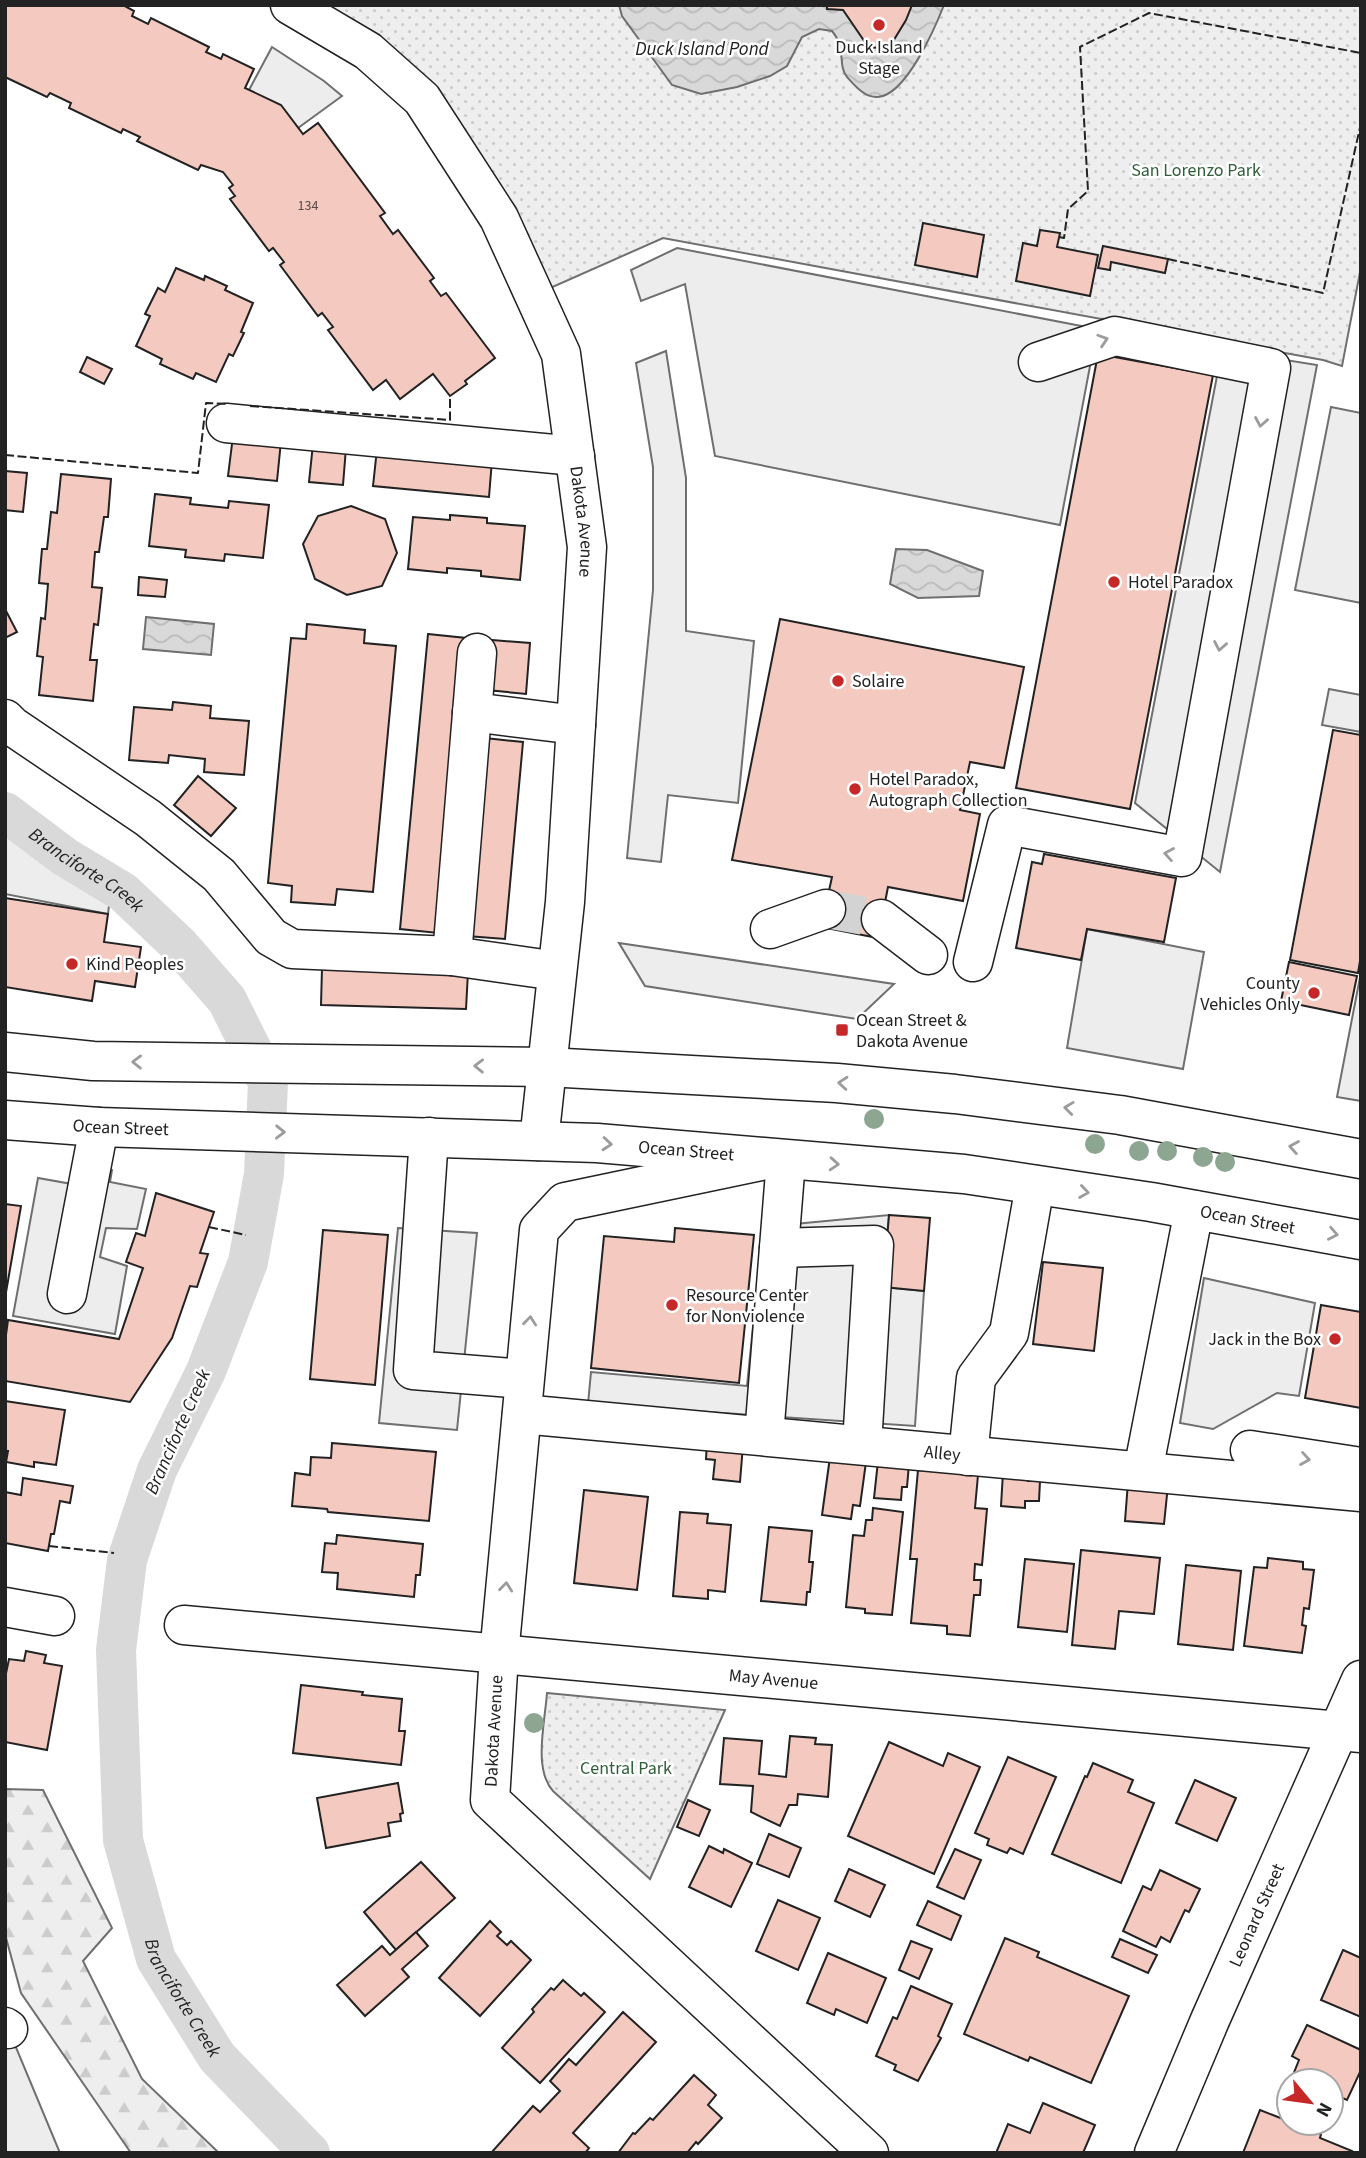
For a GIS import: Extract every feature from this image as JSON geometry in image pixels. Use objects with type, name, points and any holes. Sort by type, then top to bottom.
[{"type":"street","name":"Dakota Avenue","points":[[290,5],[368,51],[422,99],[499,218],[561,354],[587,547],[565,902],[539,1141]]},
{"type":"street","points":[[973,962],[1007,825],[1182,857],[1271,368],[1115,336],[1038,362]]},
{"type":"street","points":[[226,423],[575,456]]},
{"type":"street","points":[[452,956],[477,653]]},
{"type":"street","points":[[472,712],[576,725]]},
{"type":"street","points":[[5,719],[148,818],[219,875],[271,937],[292,949],[452,956],[558,971]]},
{"type":"street","points":[[770,929],[826,909]]},
{"type":"street","points":[[881,919],[928,955]]},
{"type":"street","points":[[5,1052],[93,1061],[547,1067],[837,1083],[955,1094],[1120,1115],[1361,1159]]},
{"type":"street","name":"Ocean Street","points":[[5,1120],[99,1127],[597,1143],[964,1174],[1194,1210],[1361,1240]]},
{"type":"street","points":[[67,1294],[99,1127]]},
{"type":"street","name":"Alley","points":[[429,1137],[413,1370],[524,1396],[764,1436],[1361,1492]]},
{"type":"street","name":"Dakota Avenue","points":[[779,1159],[565,1202],[539,1230],[499,1655],[490,1800],[869,2153]]},
{"type":"street","points":[[764,1436],[779,1248],[779,1159]]},
{"type":"street","points":[[968,1455],[976,1378],[1009,1332],[1035,1185]]},
{"type":"street","points":[[1143,1471],[1194,1210]]},
{"type":"street","points":[[779,1248],[874,1245],[862,1446]]},
{"type":"street","points":[[1250,1450],[1361,1467]]},
{"type":"street","points":[[5,1607],[55,1616]]},
{"type":"street","name":"May Avenue","points":[[184,1625],[1351,1731]]},
{"type":"street","name":"Leonard Street","points":[[1154,2153],[1210,2020],[1351,1731],[1361,1680]]},
{"type":"green space","name":"San Lorenzo Park","points":[[271,5],[1361,5],[1361,267],[1342,366],[1323,360],[663,238],[539,293],[392,82]]},
{"type":"green space","name":"Central Park","points":[[547,1693],[725,1710],[650,1879],[553,1791],[547,1782],[543,1770],[542,1745]]},
{"type":"green space","points":[[5,1789],[43,1790],[112,1928],[83,1961],[142,2079],[219,2153],[131,2153],[21,1993],[5,1934]]},
{"type":"shaded area","points":[[272,47],[342,96],[298,128],[249,90]]},
{"type":"shaded area","points":[[677,248],[1097,329],[1060,525],[715,456],[685,284],[641,301],[631,270]]},
{"type":"shaded area","points":[[1222,350],[1317,365],[1220,872],[1135,803]]},
{"type":"shaded area","points":[[666,351],[686,478],[686,631],[754,641],[738,803],[668,795],[661,862],[627,858],[653,590],[653,467],[636,363]]},
{"type":"shaded area","points":[[1331,407],[1361,413],[1361,603],[1295,590]]},
{"type":"shaded area","points":[[1329,689],[1361,695],[1361,732],[1322,725]]},
{"type":"shaded area","points":[[5,832],[110,897],[108,914],[5,894]]},
{"type":"shaded area","points":[[1087,929],[1204,952],[1183,1069],[1067,1048]]},
{"type":"shaded area","points":[[619,943],[894,984],[857,1019],[645,986]]},
{"type":"shaded area","points":[[1361,972],[1361,1101],[1337,1097]]},
{"type":"shaded area","points":[[76,1164],[112,1170],[110,1182],[146,1189],[137,1229],[106,1228],[100,1257],[127,1266],[115,1334],[13,1316],[38,1178],[72,1184]]},
{"type":"shaded area","points":[[889,1215],[884,1287],[924,1291],[915,1426],[588,1404],[591,1372],[747,1386],[763,1227]]},
{"type":"shaded area","points":[[398,1228],[477,1233],[457,1430],[379,1423]]},
{"type":"shaded area","points":[[1204,1278],[1315,1303],[1299,1396],[1277,1393],[1213,1429],[1180,1423]]},
{"type":"shaded area","points":[[5,2021],[60,2153],[5,2153]]},
{"type":"water","name":"Duck Island Pond","points":[[619,5],[944,5],[927,44],[909,73],[889,93],[873,97],[857,88],[847,77],[841,50],[832,31],[819,29],[802,37],[787,66],[770,76],[737,87],[701,94],[672,85],[622,16]]},
{"type":"water","points":[[896,549],[927,550],[983,571],[979,596],[918,598],[890,584]]},
{"type":"water","points":[[146,617],[214,624],[211,655],[143,649]]},
{"type":"building","points":[[5,5],[123,5],[134,11],[132,16],[148,24],[151,18],[209,47],[206,52],[221,59],[223,54],[254,69],[245,88],[281,105],[303,134],[318,123],[385,213],[380,216],[393,234],[398,230],[434,278],[430,281],[441,296],[446,293],[495,358],[450,396],[433,374],[400,399],[386,380],[373,390],[328,330],[333,327],[322,313],[318,316],[280,265],[284,262],[273,248],[269,251],[230,199],[235,196],[229,188],[233,185],[223,172],[201,165],[198,170],[137,141],[140,137],[123,129],[121,133],[69,108],[71,103],[50,93],[47,97],[5,77]]},
{"type":"building","name":"Duck Island Stage","points":[[827,5],[912,5],[892,43],[887,47],[869,48],[843,10],[827,9]]},
{"type":"building","points":[[923,223],[984,235],[977,277],[915,265]]},
{"type":"building","points":[[1040,230],[1060,233],[1057,247],[1098,255],[1090,296],[1016,281],[1023,243],[1037,246]]},
{"type":"building","points":[[1103,246],[1168,259],[1165,273],[1111,262],[1110,270],[1098,268]]},
{"type":"building","points":[[176,268],[204,280],[205,276],[227,286],[225,290],[253,303],[241,332],[244,333],[233,356],[229,354],[216,382],[196,373],[193,379],[160,364],[162,359],[136,346],[150,316],[145,314],[158,288],[165,292]]},
{"type":"building","name":"Hotel Paradox","points":[[1098,354],[1213,375],[1130,809],[1016,788]]},
{"type":"building","points":[[87,357],[112,369],[104,384],[80,372]]},
{"type":"building","points":[[233,436],[281,441],[277,481],[228,476]]},
{"type":"building","points":[[313,444],[346,448],[343,485],[309,482]]},
{"type":"building","points":[[377,449],[492,460],[489,497],[373,486]]},
{"type":"building","points":[[5,471],[27,473],[23,512],[5,510]]},
{"type":"building","points":[[61,474],[111,479],[108,517],[104,517],[99,552],[95,552],[92,587],[102,588],[98,625],[94,624],[90,660],[97,660],[93,701],[39,695],[43,657],[37,656],[41,618],[45,619],[48,584],[39,583],[42,549],[47,549],[51,512],[57,513]]},
{"type":"building","points":[[155,494],[191,498],[190,504],[228,508],[229,501],[269,505],[263,558],[225,554],[224,561],[185,557],[186,550],[149,546]]},
{"type":"building","points":[[351,506],[385,519],[397,553],[382,586],[347,595],[315,579],[303,544],[318,516]]},
{"type":"building","points":[[450,515],[487,518],[487,523],[525,526],[520,580],[481,576],[481,571],[447,568],[447,573],[408,569],[413,517],[450,520]]},
{"type":"building","points":[[139,577],[167,580],[165,597],[138,595]]},
{"type":"building","points":[[5,609],[17,632],[5,638]]},
{"type":"building","name":"Hotel Paradox, Autograph Collection","points":[[780,619],[1024,667],[1004,768],[970,762],[960,810],[980,814],[963,901],[888,887],[878,938],[821,927],[832,877],[732,860]]},
{"type":"building","points":[[307,624],[365,630],[364,643],[396,646],[373,892],[337,889],[335,905],[291,902],[292,886],[268,883],[291,638],[306,639]]},
{"type":"building","points":[[428,634],[466,638],[438,933],[400,929]]},
{"type":"building","points":[[492,640],[530,643],[526,694],[487,690]]},
{"type":"building","points":[[173,702],[211,706],[210,718],[249,721],[244,775],[204,772],[205,759],[169,755],[168,763],[129,760],[134,707],[172,710]]},
{"type":"building","points":[[1333,730],[1361,735],[1361,955],[1358,973],[1290,960]]},
{"type":"building","points":[[485,738],[523,742],[505,939],[467,936]]},
{"type":"building","points":[[198,776],[236,808],[211,836],[174,805]]},
{"type":"building","points":[[1044,854],[1176,878],[1164,942],[1087,929],[1081,960],[1016,948],[1032,862],[1042,864]]},
{"type":"building","name":"Kind Peoples","points":[[5,898],[108,914],[104,942],[141,947],[135,987],[95,981],[92,1001],[5,987]]},
{"type":"building","points":[[1289,962],[1357,976],[1349,1015],[1281,1001]]},
{"type":"building","points":[[322,968],[468,972],[466,1009],[321,1005]]},
{"type":"building","points":[[156,1193],[214,1212],[200,1253],[208,1254],[197,1287],[190,1286],[172,1338],[130,1402],[5,1381],[8,1320],[119,1339],[143,1268],[126,1262],[136,1233],[145,1236]]},
{"type":"building","points":[[5,1204],[21,1206],[5,1298]]},
{"type":"building","points":[[889,1215],[930,1218],[924,1291],[883,1287]]},
{"type":"building","name":"Resource Center for Nonviolence","points":[[675,1228],[754,1235],[739,1383],[591,1368],[604,1236],[674,1242]]},
{"type":"building","points":[[323,1230],[388,1235],[375,1385],[310,1379]]},
{"type":"building","points":[[1043,1262],[1103,1268],[1094,1351],[1033,1344]]},
{"type":"building","points":[[1321,1305],[1361,1312],[1361,1408],[1305,1398]]},
{"type":"building","points":[[5,1401],[65,1410],[56,1465],[34,1462],[34,1467],[6,1462],[8,1451],[5,1451]]},
{"type":"building","points":[[707,1442],[743,1445],[740,1482],[713,1479],[715,1460],[706,1459]]},
{"type":"building","points":[[332,1443],[436,1452],[429,1521],[292,1506],[295,1473],[310,1475],[311,1457],[331,1458]]},
{"type":"building","points":[[830,1457],[866,1462],[860,1506],[853,1505],[851,1519],[822,1515]]},
{"type":"building","points":[[878,1461],[909,1464],[907,1487],[902,1487],[901,1500],[874,1498]]},
{"type":"building","points":[[918,1470],[978,1475],[975,1508],[987,1509],[982,1565],[975,1564],[974,1580],[981,1580],[980,1595],[974,1595],[970,1636],[947,1634],[947,1626],[911,1623],[917,1559],[910,1559]]},
{"type":"building","points":[[1003,1472],[1029,1473],[1028,1481],[1040,1481],[1039,1501],[1025,1501],[1025,1508],[1001,1506]]},
{"type":"building","points":[[23,1478],[73,1486],[70,1503],[60,1501],[48,1551],[5,1543],[5,1492],[21,1495]]},
{"type":"building","points":[[1128,1482],[1168,1485],[1164,1524],[1125,1521]]},
{"type":"building","points":[[584,1490],[648,1497],[637,1590],[574,1583]]},
{"type":"building","points":[[873,1508],[903,1512],[892,1615],[865,1613],[865,1609],[846,1607],[853,1535],[864,1536],[866,1520],[872,1520]]},
{"type":"building","points":[[680,1512],[708,1514],[707,1523],[731,1525],[725,1592],[708,1590],[708,1599],[673,1596]]},
{"type":"building","points":[[769,1527],[812,1531],[809,1562],[813,1562],[806,1605],[761,1601]]},
{"type":"building","points":[[337,1535],[423,1544],[420,1575],[416,1575],[414,1597],[337,1589],[338,1573],[322,1572],[325,1543],[336,1544]]},
{"type":"building","points":[[1081,1550],[1160,1558],[1154,1614],[1119,1611],[1115,1649],[1072,1645]]},
{"type":"building","points":[[1268,1558],[1303,1562],[1303,1569],[1314,1570],[1309,1609],[1304,1608],[1302,1625],[1306,1626],[1302,1653],[1244,1646],[1254,1567],[1267,1568]]},
{"type":"building","points":[[1025,1559],[1074,1564],[1067,1632],[1018,1627]]},
{"type":"building","points":[[1186,1565],[1241,1571],[1233,1650],[1178,1644]]},
{"type":"building","points":[[26,1651],[46,1655],[44,1663],[62,1666],[47,1750],[5,1742],[5,1678],[9,1659],[24,1661]]},
{"type":"building","points":[[301,1685],[402,1699],[399,1731],[405,1731],[401,1765],[293,1753]]},
{"type":"building","points":[[790,1736],[816,1738],[815,1744],[832,1745],[828,1797],[798,1794],[797,1805],[789,1805],[780,1826],[751,1812],[753,1786],[720,1784],[724,1738],[762,1741],[759,1774],[786,1777]]},
{"type":"building","points":[[889,1742],[943,1766],[948,1753],[980,1767],[934,1874],[848,1836]]},
{"type":"building","points":[[1008,1757],[1056,1777],[1023,1854],[1010,1848],[1007,1853],[987,1845],[989,1839],[975,1833]]},
{"type":"building","points":[[1093,1763],[1133,1780],[1128,1792],[1154,1803],[1121,1883],[1052,1854]]},
{"type":"building","points":[[1195,1780],[1236,1798],[1217,1841],[1176,1823]]},
{"type":"building","points":[[398,1783],[403,1813],[400,1814],[401,1821],[388,1823],[390,1836],[326,1848],[317,1798]]},
{"type":"building","points":[[688,1800],[710,1810],[699,1836],[677,1827]]},
{"type":"building","points":[[769,1834],[801,1848],[789,1877],[757,1864]]},
{"type":"building","points":[[709,1846],[723,1853],[724,1849],[752,1863],[731,1907],[689,1887]]},
{"type":"building","points":[[955,1849],[981,1860],[964,1899],[937,1887]]},
{"type":"building","points":[[421,1862],[455,1898],[396,1950],[364,1912]]},
{"type":"building","points":[[849,1869],[885,1885],[870,1917],[835,1901]]},
{"type":"building","points":[[1160,1870],[1200,1889],[1189,1912],[1185,1910],[1170,1942],[1161,1937],[1156,1947],[1123,1931],[1143,1886],[1151,1890]]},
{"type":"building","points":[[778,1900],[820,1918],[798,1970],[756,1951]]},
{"type":"building","points":[[928,1901],[961,1916],[951,1940],[917,1925]]},
{"type":"building","points":[[490,1921],[501,1932],[497,1936],[507,1945],[511,1941],[531,1960],[480,2016],[439,1978]]},
{"type":"building","points":[[416,1932],[428,1946],[402,1969],[409,1977],[365,2016],[337,1985],[382,1946],[390,1955]]},
{"type":"building","points":[[1005,1938],[1039,1952],[1037,1957],[1129,1996],[1091,2083],[1030,2057],[1028,2061],[964,2034]]},
{"type":"building","points":[[1120,1939],[1157,1955],[1148,1973],[1112,1957]]},
{"type":"building","points":[[911,1941],[932,1949],[919,1979],[899,1970]]},
{"type":"building","points":[[1343,1950],[1361,1958],[1361,2017],[1321,2000]]},
{"type":"building","points":[[828,1953],[886,1978],[867,2023],[836,2009],[834,2015],[807,2003]]},
{"type":"building","points":[[563,1980],[581,1996],[584,1993],[605,2012],[540,2083],[502,2048],[534,2012],[532,2009],[551,1988],[554,1990]]},
{"type":"building","points":[[911,1986],[952,2004],[938,2036],[941,2038],[918,2081],[894,2070],[896,2065],[876,2056],[893,2017],[897,2019]]},
{"type":"building","points":[[623,2012],[656,2042],[573,2133],[589,2148],[585,2153],[491,2153],[533,2106],[540,2112],[560,2091],[550,2081],[569,2059],[576,2065]]},
{"type":"building","points":[[1307,2025],[1361,2050],[1361,2070],[1347,2100],[1345,2067],[1296,2067],[1299,2060],[1292,2056]]},
{"type":"building","points":[[694,2075],[716,2095],[708,2105],[722,2118],[698,2144],[696,2142],[687,2153],[618,2153],[633,2133],[650,2118],[653,2120]]},
{"type":"building","points":[[1043,2103],[1095,2125],[1083,2153],[996,2153],[1008,2124],[1030,2133]]},
{"type":"building","points":[[1260,2110],[1275,2116],[1275,2137],[1320,2137],[1352,2151],[1351,2153],[1243,2153]]},
{"type":"waterway","name":"Branciforte Creek","points":[[5,812],[65,857],[123,892],[179,945],[227,1000],[268,1082],[264,1174],[248,1262],[206,1371],[157,1470],[127,1560],[116,1650],[123,1840],[156,1959],[217,2057],[310,2153]]},
{"type":"tunnel","points":[[826,909],[881,919]]},
{"type":"fence","points":[[1059,237],[1064,238],[1068,209],[1088,191],[1080,47],[1149,13],[1361,53]]},
{"type":"fence","points":[[1168,259],[1323,293],[1361,123]]},
{"type":"fence","points":[[250,406],[450,420],[450,396]]},
{"type":"fence","points":[[5,455],[198,473],[206,403],[229,404]]},
{"type":"fence","points":[[209,1227],[246,1235]]},
{"type":"fence","points":[[49,1546],[114,1553]]},
{"type":"place","name":"Duck Island Stage","points":[[879,25]]},
{"type":"place","name":"Hotel Paradox","points":[[1114,582]]},
{"type":"place","name":"Solaire","points":[[838,681]]},
{"type":"place","name":"Hotel Paradox, Autograph Collection","points":[[855,789]]},
{"type":"place","name":"Kind Peoples","points":[[72,964]]},
{"type":"place","name":"County Vehicles Only","points":[[1314,993]]},
{"type":"place","name":"Ocean Street & Dakota Avenue","points":[[842,1030]]},
{"type":"place","name":"Resource Center for Nonviolence","points":[[672,1305]]},
{"type":"place","name":"Jack in the Box","points":[[1335,1339]]}]
